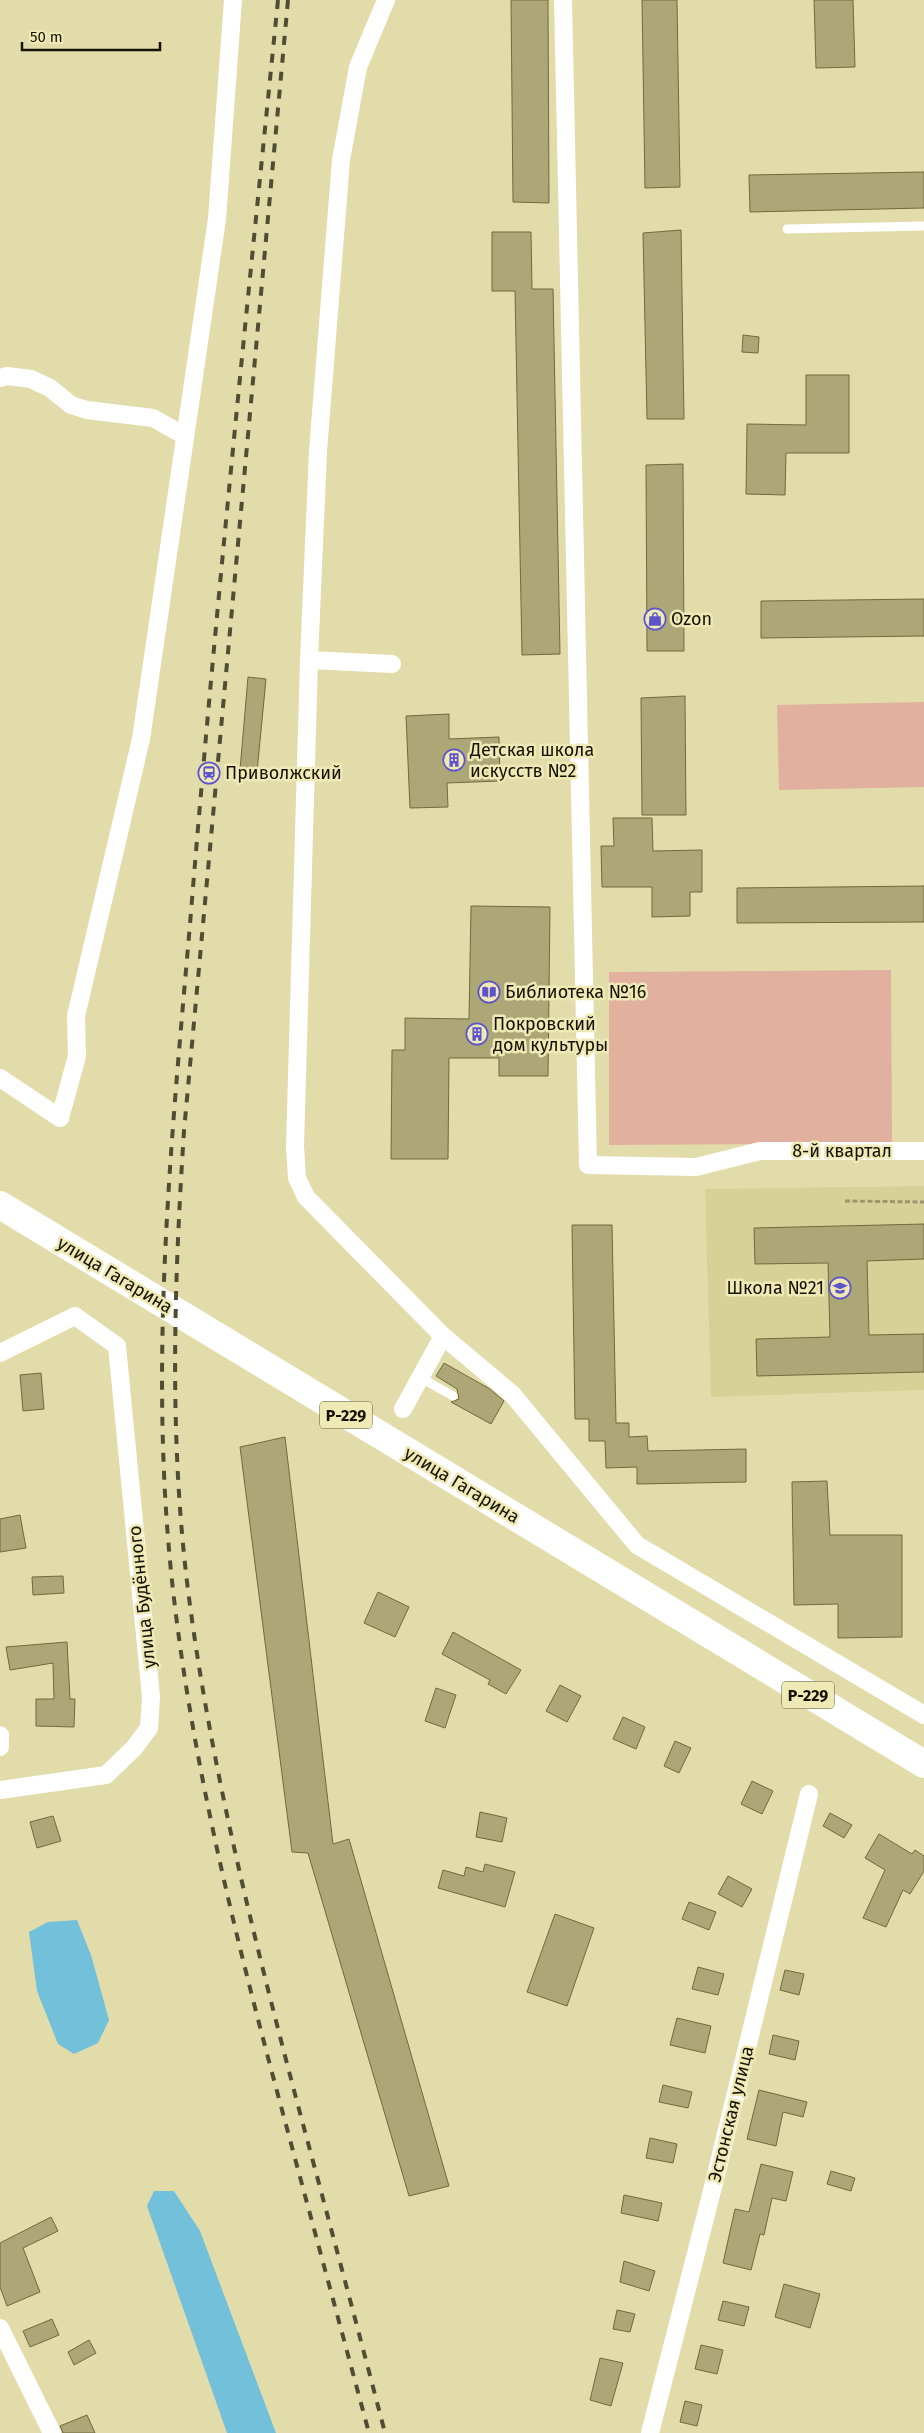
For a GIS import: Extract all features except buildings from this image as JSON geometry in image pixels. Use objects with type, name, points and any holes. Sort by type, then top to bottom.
[{"type":"main road","name":"улица Гагарина","points":[[0,1205],[924,1764]]},
{"type":"street","points":[[0,1078],[60,1118],[77,1056],[76,1016],[141,740],[217,219],[233,0]]},
{"type":"street","points":[[386,0],[358,67],[340,160],[318,451],[309,660],[295,1146],[297,1178],[306,1198],[443,1336],[512,1394],[637,1544],[924,1715]]},
{"type":"street","name":"8-й квартал","points":[[563,0],[588,1165],[696,1167],[760,1151],[924,1151]]},
{"type":"street","points":[[0,378],[7,376],[31,379],[50,388],[71,405],[87,410],[153,418],[185,436]]},
{"type":"street","points":[[309,660],[392,664]]},
{"type":"street","name":"улица Будённого","points":[[0,1353],[75,1316],[117,1346],[151,1696],[150,1728],[134,1748],[106,1775],[0,1790]]},
{"type":"street","points":[[403,1409],[443,1336]]},
{"type":"street","points":[[0,1735],[0,1747]]},
{"type":"street","name":"Эстонская улица","points":[[650,2433],[714,2183],[809,1794]]},
{"type":"street","points":[[0,2328],[52,2433]]},
{"type":"lane","points":[[787,229],[924,226]]},
{"type":"lane","points":[[421,1378],[454,1396]]},
{"type":"path","points":[[845,1201],[924,1202]]},
{"type":"shaded area","points":[[924,702],[924,787],[779,790],[777,705]]},
{"type":"shaded area","points":[[891,970],[892,1143],[609,1145],[609,972]]},
{"type":"shaded area","points":[[924,1186],[924,1390],[711,1397],[705,1189]]},
{"type":"water","points":[[77,1920],[91,1955],[109,2020],[98,2043],[74,2054],[58,2044],[37,1991],[29,1932],[48,1922]]},
{"type":"water","points":[[154,2191],[174,2191],[200,2231],[276,2433],[227,2433],[147,2206]]},
{"type":"railway","points":[[278,0],[221,577],[176,1090],[165,1257],[162,1423],[166,1507],[173,1590],[192,1722],[204,1787],[248,1982],[369,2433]]},
{"type":"railway","points":[[288,0],[184,1131],[176,1303],[175,1361],[178,1476],[188,1590],[197,1655],[220,1782],[248,1909],[385,2433]]},
{"type":"place","name":"Ozon","points":[[655,619]]},
{"type":"place","name":"Детская школа искусств №2","points":[[454,760]]},
{"type":"place","name":"Приволжский","points":[[209,773]]},
{"type":"place","name":"Библиотека №16","points":[[489,992]]},
{"type":"place","name":"Покровский дом культуры","points":[[477,1034]]},
{"type":"place","name":"Школа №21","points":[[840,1288]]}]
